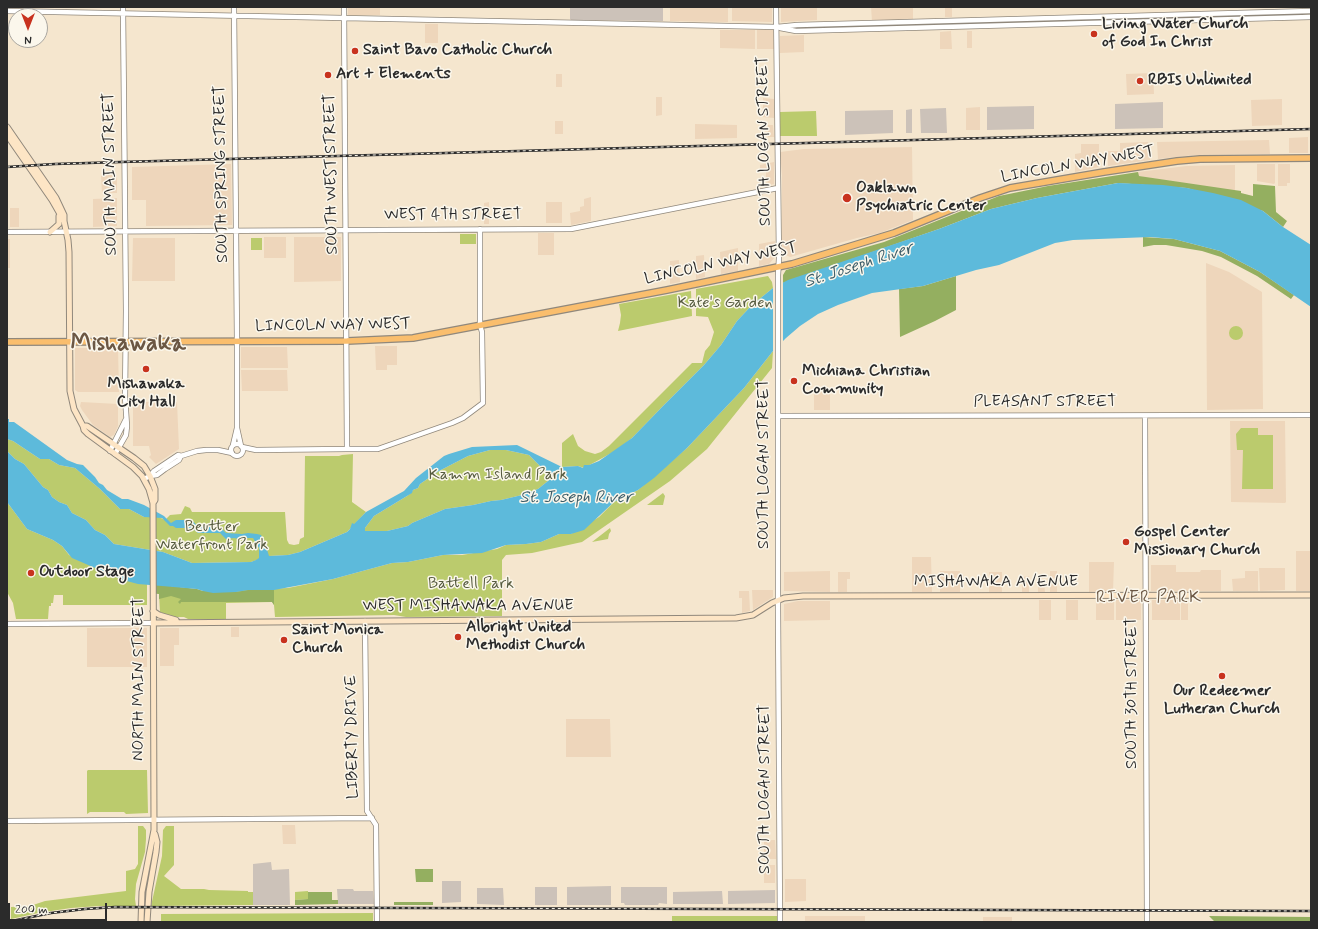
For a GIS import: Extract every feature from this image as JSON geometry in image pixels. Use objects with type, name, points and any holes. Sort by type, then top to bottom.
[{"type":"main road","points":[[7,127],[60,206],[64,215],[64,221]]},
{"type":"main road","points":[[7,135],[52,200],[64,221]]},
{"type":"main road","name":"LINCOLN WAY WEST","points":[[7,342],[347,340],[413,338],[778,267],[889,235],[980,198],[1010,188],[1176,161],[1200,159],[1311,158]]},
{"type":"main road","points":[[50,232],[59,224],[59,213]]},
{"type":"main road","name":"NORTH MAIN STREET","points":[[64,221],[67,232],[69,252],[69,342],[71,398],[74,409],[84,430],[133,467],[144,479],[153,505],[154,830],[142,892],[141,922]]},
{"type":"main road","name":"NORTH MAIN STREET","points":[[83,426],[88,426],[144,466],[154,484],[155,500],[153,505]]},
{"type":"main road","name":"MISHAWAKA AVENUE","points":[[778,600],[803,596],[1311,595]]},
{"type":"main road","name":"WEST MISHAWAKA AVENUE","points":[[153,623],[742,618],[753,615],[778,600]]},
{"type":"main road","points":[[153,610],[160,615],[183,622]]},
{"type":"main road","name":"NORTH MAIN STREET","points":[[147,922],[148,897],[157,842],[154,830]]},
{"type":"street","name":"SOUTH MAIN STREET","points":[[123,7],[125,342]]},
{"type":"street","name":"SOUTH SPRING STREET","points":[[234,7],[237,428]]},
{"type":"street","name":"SOUTH WEST STREET","points":[[344,7],[347,448]]},
{"type":"street","name":"SOUTH LOGAN STREET","points":[[776,7],[778,188],[780,922]]},
{"type":"street","points":[[7,11],[777,27],[796,25],[1311,11]]},
{"type":"street","points":[[777,27],[796,31],[1311,17]]},
{"type":"street","name":"WEST 4TH STREET","points":[[7,232],[571,229],[778,188]]},
{"type":"street","points":[[218,450],[236,444],[243,448],[256,450],[347,448],[378,449],[452,423],[463,418],[483,403],[482,332],[480,325],[480,229]]},
{"type":"street","points":[[112,452],[118,448],[126,435],[125,342]]},
{"type":"street","name":"PLEASANT STREET","points":[[778,416],[1311,415]]},
{"type":"street","name":"SOUTH 30TH STREET","points":[[1145,416],[1147,922]]},
{"type":"street","points":[[112,452],[126,419]]},
{"type":"street","points":[[232,453],[230,450],[237,428]]},
{"type":"street","points":[[237,428],[243,450],[241,453]]},
{"type":"street","points":[[144,479],[172,458],[197,450],[218,450],[232,453],[236,456],[241,453],[256,450]]},
{"type":"street","name":"LIBERTY DRIVE","points":[[365,621],[367,811],[376,825],[377,922]]},
{"type":"street","points":[[7,624],[153,623]]},
{"type":"street","points":[[7,821],[372,818]]},
{"type":"shaded area","points":[[348,7],[380,7],[380,15],[348,15]]},
{"type":"shaded area","points":[[570,7],[663,7],[663,21],[571,20]]},
{"type":"shaded area","points":[[670,7],[728,7],[728,22],[670,21]]},
{"type":"shaded area","points":[[732,7],[772,7],[772,22],[732,21]]},
{"type":"shaded area","points":[[781,7],[817,7],[817,20],[781,22]]},
{"type":"shaded area","points":[[871,7],[913,7],[913,20],[872,21]]},
{"type":"shaded area","points":[[945,7],[952,7],[952,17],[945,17]]},
{"type":"shaded area","points":[[425,24],[438,24],[438,43],[425,43]]},
{"type":"shaded area","points":[[720,30],[755,30],[755,49],[720,48]]},
{"type":"shaded area","points":[[757,30],[773,30],[774,49],[757,49]]},
{"type":"shaded area","points":[[951,31],[952,49],[940,49],[940,32]]},
{"type":"shaded area","points":[[967,31],[972,31],[972,48],[967,48]]},
{"type":"shaded area","points":[[804,35],[804,52],[780,53],[780,36]]},
{"type":"shaded area","points":[[1153,73],[1154,94],[1127,95],[1126,74]]},
{"type":"shaded area","points":[[556,74],[562,74],[562,87],[556,87]]},
{"type":"shaded area","points":[[656,97],[662,97],[662,115],[656,116]]},
{"type":"shaded area","points":[[763,98],[774,99],[774,118],[763,117]]},
{"type":"shaded area","points":[[1282,99],[1282,125],[1252,126],[1251,100]]},
{"type":"shaded area","points":[[1163,102],[1163,128],[1115,129],[1115,104]]},
{"type":"shaded area","points":[[1034,106],[1034,129],[987,130],[987,107]]},
{"type":"shaded area","points":[[980,107],[980,130],[966,130],[966,108]]},
{"type":"shaded area","points":[[946,108],[947,133],[921,133],[920,109]]},
{"type":"shaded area","points":[[912,109],[912,133],[906,133],[906,110]]},
{"type":"shaded area","points":[[893,110],[893,133],[845,135],[845,111]]},
{"type":"shaded area","points":[[555,121],[563,121],[563,134],[555,134]]},
{"type":"shaded area","points":[[695,124],[737,125],[737,138],[695,139]]},
{"type":"shaded area","points":[[768,125],[773,125],[774,137],[768,137]]},
{"type":"shaded area","points":[[1308,137],[1308,153],[1289,153],[1289,138]]},
{"type":"shaded area","points":[[1269,140],[1270,154],[1195,155],[1158,159],[1157,142]]},
{"type":"shaded area","points":[[1148,142],[1150,160],[1108,166],[1108,151],[1120,151],[1120,143]]},
{"type":"shaded area","points":[[1081,144],[1099,144],[1099,167],[1075,172],[1075,154],[1081,153]]},
{"type":"shaded area","name":"Oaklawn Psychiatric Center","points":[[912,147],[913,220],[880,233],[790,257],[784,254],[782,251],[782,176],[780,152],[804,149]]},
{"type":"shaded area","points":[[774,162],[774,184],[766,186],[766,171],[760,171],[760,165]]},
{"type":"shaded area","points":[[231,164],[232,225],[146,226],[146,200],[132,200],[132,167]]},
{"type":"shaded area","points":[[1257,164],[1275,164],[1274,184],[1257,181]]},
{"type":"shaded area","points":[[1278,164],[1290,164],[1290,183],[1287,183],[1287,186],[1278,186]]},
{"type":"shaded area","points":[[1235,165],[1235,191],[1138,176],[1138,172],[1186,166]]},
{"type":"shaded area","points":[[117,175],[117,193],[102,193],[101,176]]},
{"type":"shaded area","points":[[591,197],[591,221],[571,225],[570,213],[580,211],[580,207],[584,206],[584,199]]},
{"type":"shaded area","points":[[117,198],[117,226],[93,227],[93,199]]},
{"type":"shaded area","points":[[489,202],[489,224],[484,224],[484,203]]},
{"type":"shaded area","points":[[546,202],[562,202],[562,223],[546,223]]},
{"type":"shaded area","points":[[10,208],[19,208],[19,227],[10,227]]},
{"type":"shaded area","points":[[538,233],[554,233],[554,255],[538,255]]},
{"type":"shaded area","points":[[264,237],[286,237],[286,258],[264,258]]},
{"type":"shaded area","points":[[294,237],[341,237],[341,281],[294,282]]},
{"type":"shaded area","points":[[133,238],[175,238],[175,281],[132,281]]},
{"type":"shaded area","points":[[7,239],[10,239],[10,268],[7,268]]},
{"type":"shaded area","points":[[775,241],[775,257],[769,264],[759,266],[759,244]]},
{"type":"shaded area","points":[[738,248],[738,271],[721,274],[720,252]]},
{"type":"shaded area","points":[[704,255],[705,277],[696,279],[696,256]]},
{"type":"shaded area","points":[[679,260],[680,282],[670,284],[670,261]]},
{"type":"shaded area","points":[[1206,263],[1229,272],[1262,292],[1263,409],[1207,410]]},
{"type":"shaded area","points":[[375,346],[397,346],[397,365],[387,365],[387,370],[376,370]]},
{"type":"shaded area","points":[[241,347],[287,347],[288,368],[241,368]]},
{"type":"shaded area","points":[[75,348],[118,348],[119,392],[78,392],[75,390]]},
{"type":"shaded area","points":[[241,370],[287,370],[288,391],[242,391]]},
{"type":"shaded area","points":[[814,390],[830,390],[830,410],[814,410]]},
{"type":"shaded area","points":[[81,402],[118,404],[118,426],[114,435],[110,437],[93,425],[82,410],[80,406]]},
{"type":"shaded area","points":[[133,402],[177,402],[179,449],[156,464],[149,457],[151,455],[149,446],[133,446]]},
{"type":"shaded area","points":[[1230,421],[1285,421],[1285,503],[1231,502]]},
{"type":"shaded area","points":[[1296,551],[1311,551],[1311,591],[1296,591]]},
{"type":"shaded area","points":[[912,557],[931,557],[932,592],[912,592]]},
{"type":"shaded area","points":[[1089,562],[1114,562],[1113,591],[1089,592]]},
{"type":"shaded area","points":[[1151,565],[1176,565],[1176,572],[1221,570],[1221,591],[1151,591]]},
{"type":"shaded area","points":[[1259,568],[1285,568],[1285,590],[1260,591]]},
{"type":"shaded area","points":[[830,571],[830,592],[784,591],[784,572]]},
{"type":"shaded area","points":[[940,571],[960,571],[960,592],[940,592]]},
{"type":"shaded area","points":[[1050,571],[1057,571],[1057,592],[1050,592]]},
{"type":"shaded area","points":[[1245,571],[1258,571],[1258,591],[1233,591],[1232,579],[1245,578]]},
{"type":"shaded area","points":[[838,572],[850,572],[850,579],[847,579],[847,592],[838,592]]},
{"type":"shaded area","points":[[989,572],[1002,572],[1002,592],[989,592]]},
{"type":"shaded area","points":[[1029,576],[1029,592],[1022,592],[1022,577]]},
{"type":"shaded area","points":[[1038,581],[1044,581],[1045,592],[1038,592]]},
{"type":"shaded area","points":[[752,590],[773,590],[773,597],[753,610]]},
{"type":"shaded area","points":[[739,591],[749,591],[750,611],[742,613],[742,598],[739,598]]},
{"type":"shaded area","points":[[1039,600],[1051,600],[1051,620],[1039,620]]},
{"type":"shaded area","points":[[1066,600],[1078,600],[1078,620],[1066,620]]},
{"type":"shaded area","points":[[1096,600],[1114,600],[1114,620],[1096,620]]},
{"type":"shaded area","points":[[1116,600],[1141,600],[1141,620],[1116,620]]},
{"type":"shaded area","points":[[1152,600],[1180,600],[1180,620],[1152,620]]},
{"type":"shaded area","points":[[1181,600],[1188,600],[1188,620],[1181,620]]},
{"type":"shaded area","points":[[798,601],[830,601],[830,620],[784,621],[784,604]]},
{"type":"shaded area","points":[[231,627],[239,627],[239,637],[231,637]]},
{"type":"shaded area","points":[[87,628],[147,628],[147,667],[87,667]]},
{"type":"shaded area","points":[[160,628],[179,628],[179,645],[174,645],[174,666],[160,666]]},
{"type":"shaded area","points":[[566,719],[610,719],[611,757],[566,757]]},
{"type":"shaded area","points":[[282,825],[295,825],[296,844],[283,844]]},
{"type":"shaded area","points":[[764,840],[775,840],[776,859],[764,859]]},
{"type":"shaded area","points":[[271,862],[272,870],[289,869],[290,905],[253,905],[253,864]]},
{"type":"shaded area","points":[[764,865],[775,865],[775,883],[764,883]]},
{"type":"shaded area","points":[[785,879],[806,879],[806,901],[785,902]]},
{"type":"shaded area","points":[[442,881],[461,881],[461,902],[442,903]]},
{"type":"shaded area","points":[[611,886],[611,905],[567,905],[567,887]]},
{"type":"shaded area","points":[[535,887],[557,887],[557,905],[535,905]]},
{"type":"shaded area","points":[[621,887],[667,887],[667,904],[625,905],[624,903],[621,903]]},
{"type":"shaded area","points":[[477,888],[503,888],[504,905],[477,904]]},
{"type":"shaded area","points":[[337,889],[373,891],[374,904],[338,904]]},
{"type":"shaded area","points":[[775,890],[775,903],[728,904],[728,891]]},
{"type":"shaded area","points":[[722,891],[723,904],[673,904],[673,892]]},
{"type":"shaded area","points":[[805,916],[865,916],[865,922],[805,922]]},
{"type":"shaded area","points":[[983,917],[1012,917],[1012,922],[983,922]]},
{"type":"green space","points":[[816,111],[817,136],[780,136],[780,112]]},
{"type":"green space","points":[[1138,172],[1139,176],[1241,191],[1241,193],[1253,196],[1253,184],[1275,186],[1276,212],[1287,221],[1283,227],[1263,211],[1187,188],[1118,183],[1037,198],[991,209],[939,229],[783,283],[783,275],[786,270],[884,242],[999,196],[1048,186]]},
{"type":"green space","points":[[460,234],[476,234],[476,244],[460,244]]},
{"type":"green space","points":[[1143,237],[1174,239],[1220,251],[1260,272],[1294,295],[1291,299],[1257,276],[1221,257],[1202,251],[1166,245],[1143,247]]},
{"type":"green space","points":[[251,238],[262,238],[262,250],[251,250]]},
{"type":"green space","name":"Kate's Garden","points":[[768,276],[772,282],[773,288],[752,305],[737,321],[721,345],[704,365],[632,438],[617,450],[584,468],[578,466],[562,467],[562,443],[573,434],[578,446],[585,451],[595,454],[601,452],[609,446],[692,363],[702,363],[705,351],[710,345],[714,332],[708,317],[696,316],[696,289]]},
{"type":"green space","points":[[956,276],[956,310],[900,337],[899,289],[923,286]]},
{"type":"green space","points":[[691,291],[692,316],[618,331],[621,315],[619,304]]},
{"type":"green space","points":[[1233,326],[1239,326],[1243,330],[1243,336],[1239,340],[1233,340],[1229,336],[1229,330]]},
{"type":"green space","name":"Battell Park","points":[[773,351],[772,368],[707,449],[670,481],[582,542],[532,553],[506,555],[502,560],[502,616],[406,617],[394,615],[275,617],[274,605],[272,602],[226,603],[226,620],[171,617],[160,612],[159,594],[153,593],[288,588],[333,579],[392,563],[408,562],[443,555],[462,555],[497,549],[506,545],[541,542],[559,534],[571,534],[599,517],[614,502],[638,490],[687,448],[744,388]]},
{"type":"green space","points":[[1241,428],[1258,428],[1258,435],[1273,435],[1273,489],[1242,489],[1243,450],[1237,450],[1236,434]]},
{"type":"green space","name":"Beutter Waterfront Park","points":[[7,439],[13,441],[40,459],[49,459],[59,465],[75,468],[100,489],[120,509],[129,509],[144,517],[159,517],[165,520],[170,515],[181,514],[185,506],[190,508],[192,512],[285,512],[287,540],[289,544],[294,545],[299,544],[300,539],[304,537],[305,456],[339,456],[353,454],[352,502],[366,512],[347,532],[300,552],[288,555],[269,556],[251,562],[192,563],[163,552],[114,544],[105,535],[95,530],[86,520],[72,513],[67,505],[52,497],[48,490],[43,487],[24,464],[15,459],[7,451]]},
{"type":"green space","name":"Kamm Island Park","points":[[490,450],[506,450],[529,455],[553,477],[538,489],[522,495],[445,509],[408,526],[387,531],[365,531],[365,528],[374,516],[407,496],[413,490],[418,488],[420,484],[439,471],[468,456]]},
{"type":"green space","points":[[663,493],[665,496],[663,505],[647,505]]},
{"type":"green space","points":[[7,502],[27,529],[53,540],[62,546],[69,555],[123,580],[147,584],[147,605],[63,605],[63,595],[54,595],[53,603],[49,606],[48,619],[16,619],[13,603],[7,592]]},
{"type":"green space","points":[[610,528],[611,531],[608,539],[592,542]]},
{"type":"green space","points":[[153,584],[203,591],[236,592],[248,590],[274,590],[274,605],[272,602],[181,602],[180,604],[178,602],[181,599],[171,596],[159,599],[159,594],[153,593]]},
{"type":"green space","points":[[88,770],[147,770],[148,813],[126,814],[124,812],[90,812],[87,814]]},
{"type":"green space","points":[[138,826],[143,826],[146,830],[146,839],[145,852],[136,884],[136,906],[71,908],[11,919],[11,907],[30,906],[45,901],[126,891],[126,871],[135,869],[138,864]]},
{"type":"green space","points":[[166,826],[174,826],[174,865],[164,876],[181,889],[253,892],[253,905],[151,906],[162,856],[163,830]]},
{"type":"green space","points":[[415,869],[433,869],[433,882],[416,882]]},
{"type":"green space","points":[[308,891],[308,899],[295,900],[295,892]]},
{"type":"green space","points":[[308,892],[332,892],[332,900],[338,900],[338,904],[295,905],[295,900],[308,899]]},
{"type":"green space","points":[[394,902],[433,902],[433,905],[394,905]]},
{"type":"green space","points":[[373,913],[373,922],[161,922],[161,914]]},
{"type":"green space","points":[[672,916],[777,916],[777,922],[672,922]]},
{"type":"green space","points":[[1209,916],[1311,917],[1311,922],[1215,922]]},
{"type":"water","name":"St. Joseph River","points":[[1118,183],[1163,185],[1187,188],[1241,200],[1263,211],[1283,227],[1311,245],[1311,307],[1260,272],[1220,251],[1174,239],[1150,237],[1073,240],[1055,243],[999,265],[976,270],[923,286],[872,293],[818,314],[800,326],[773,351],[744,388],[687,448],[654,478],[638,490],[614,502],[584,530],[571,534],[559,534],[541,542],[506,545],[482,553],[443,555],[408,562],[392,563],[333,579],[274,590],[248,590],[213,593],[197,589],[138,584],[123,580],[72,558],[62,546],[53,540],[27,529],[7,502],[7,451],[15,459],[24,464],[43,487],[48,490],[52,497],[67,505],[72,513],[86,520],[95,530],[105,535],[114,544],[163,552],[192,563],[251,562],[259,558],[259,548],[253,538],[241,537],[239,539],[226,539],[220,533],[198,533],[192,528],[176,528],[170,526],[162,518],[144,517],[129,509],[120,509],[100,489],[75,468],[59,465],[49,459],[40,459],[13,441],[7,439],[7,419],[9,419],[9,422],[14,422],[67,460],[83,465],[107,490],[122,499],[128,499],[144,505],[164,516],[171,523],[176,520],[192,520],[198,527],[220,527],[226,533],[248,533],[261,535],[269,556],[288,555],[300,552],[347,532],[352,523],[354,524],[366,512],[404,491],[416,478],[444,456],[472,447],[517,445],[562,467],[578,466],[583,468],[584,465],[589,465],[599,461],[632,438],[704,365],[721,345],[737,321],[752,305],[773,288],[788,280],[939,229],[991,209],[1037,198]],"holes":[[[490,450],[506,450],[529,455],[553,477],[538,489],[522,495],[445,509],[408,526],[387,531],[365,531],[365,528],[374,516],[412,493],[413,490],[418,488],[420,484],[439,471],[468,456]]]},
{"type":"pier","points":[[783,281],[783,343],[773,354],[773,286]]},
{"type":"railway","points":[[7,167],[121,162],[1311,129]]},
{"type":"railway","points":[[7,922],[51,913],[115,907],[1311,911]]},
{"type":"place","name":"Living Water Church of God In Christ","points":[[1094,34]]},
{"type":"place","name":"Saint Bavo Catholic Church","points":[[355,51]]},
{"type":"place","name":"Art + Elements","points":[[328,75]]},
{"type":"place","name":"RBIs Unlimited","points":[[1140,81]]},
{"type":"place","name":"Oaklawn Psychiatric Center","points":[[847,198]]},
{"type":"place","name":"Mishawaka City Hall","points":[[146,369]]},
{"type":"place","name":"Michiana Christian Community","points":[[794,381]]},
{"type":"place","name":"Gospel Center Missionary Church","points":[[1126,542]]},
{"type":"place","name":"Outdoor Stage","points":[[31,573]]},
{"type":"place","name":"Albright United Methodist Church","points":[[458,637]]},
{"type":"place","name":"Saint Monica Church","points":[[284,640]]},
{"type":"place","name":"Our Redeemer Lutheran Church","points":[[1222,676]]},
{"type":"district","name":"Mishawaka","points":[[128,345]]},
{"type":"district","name":"RIVER PARK","points":[[1149,598]]}]
